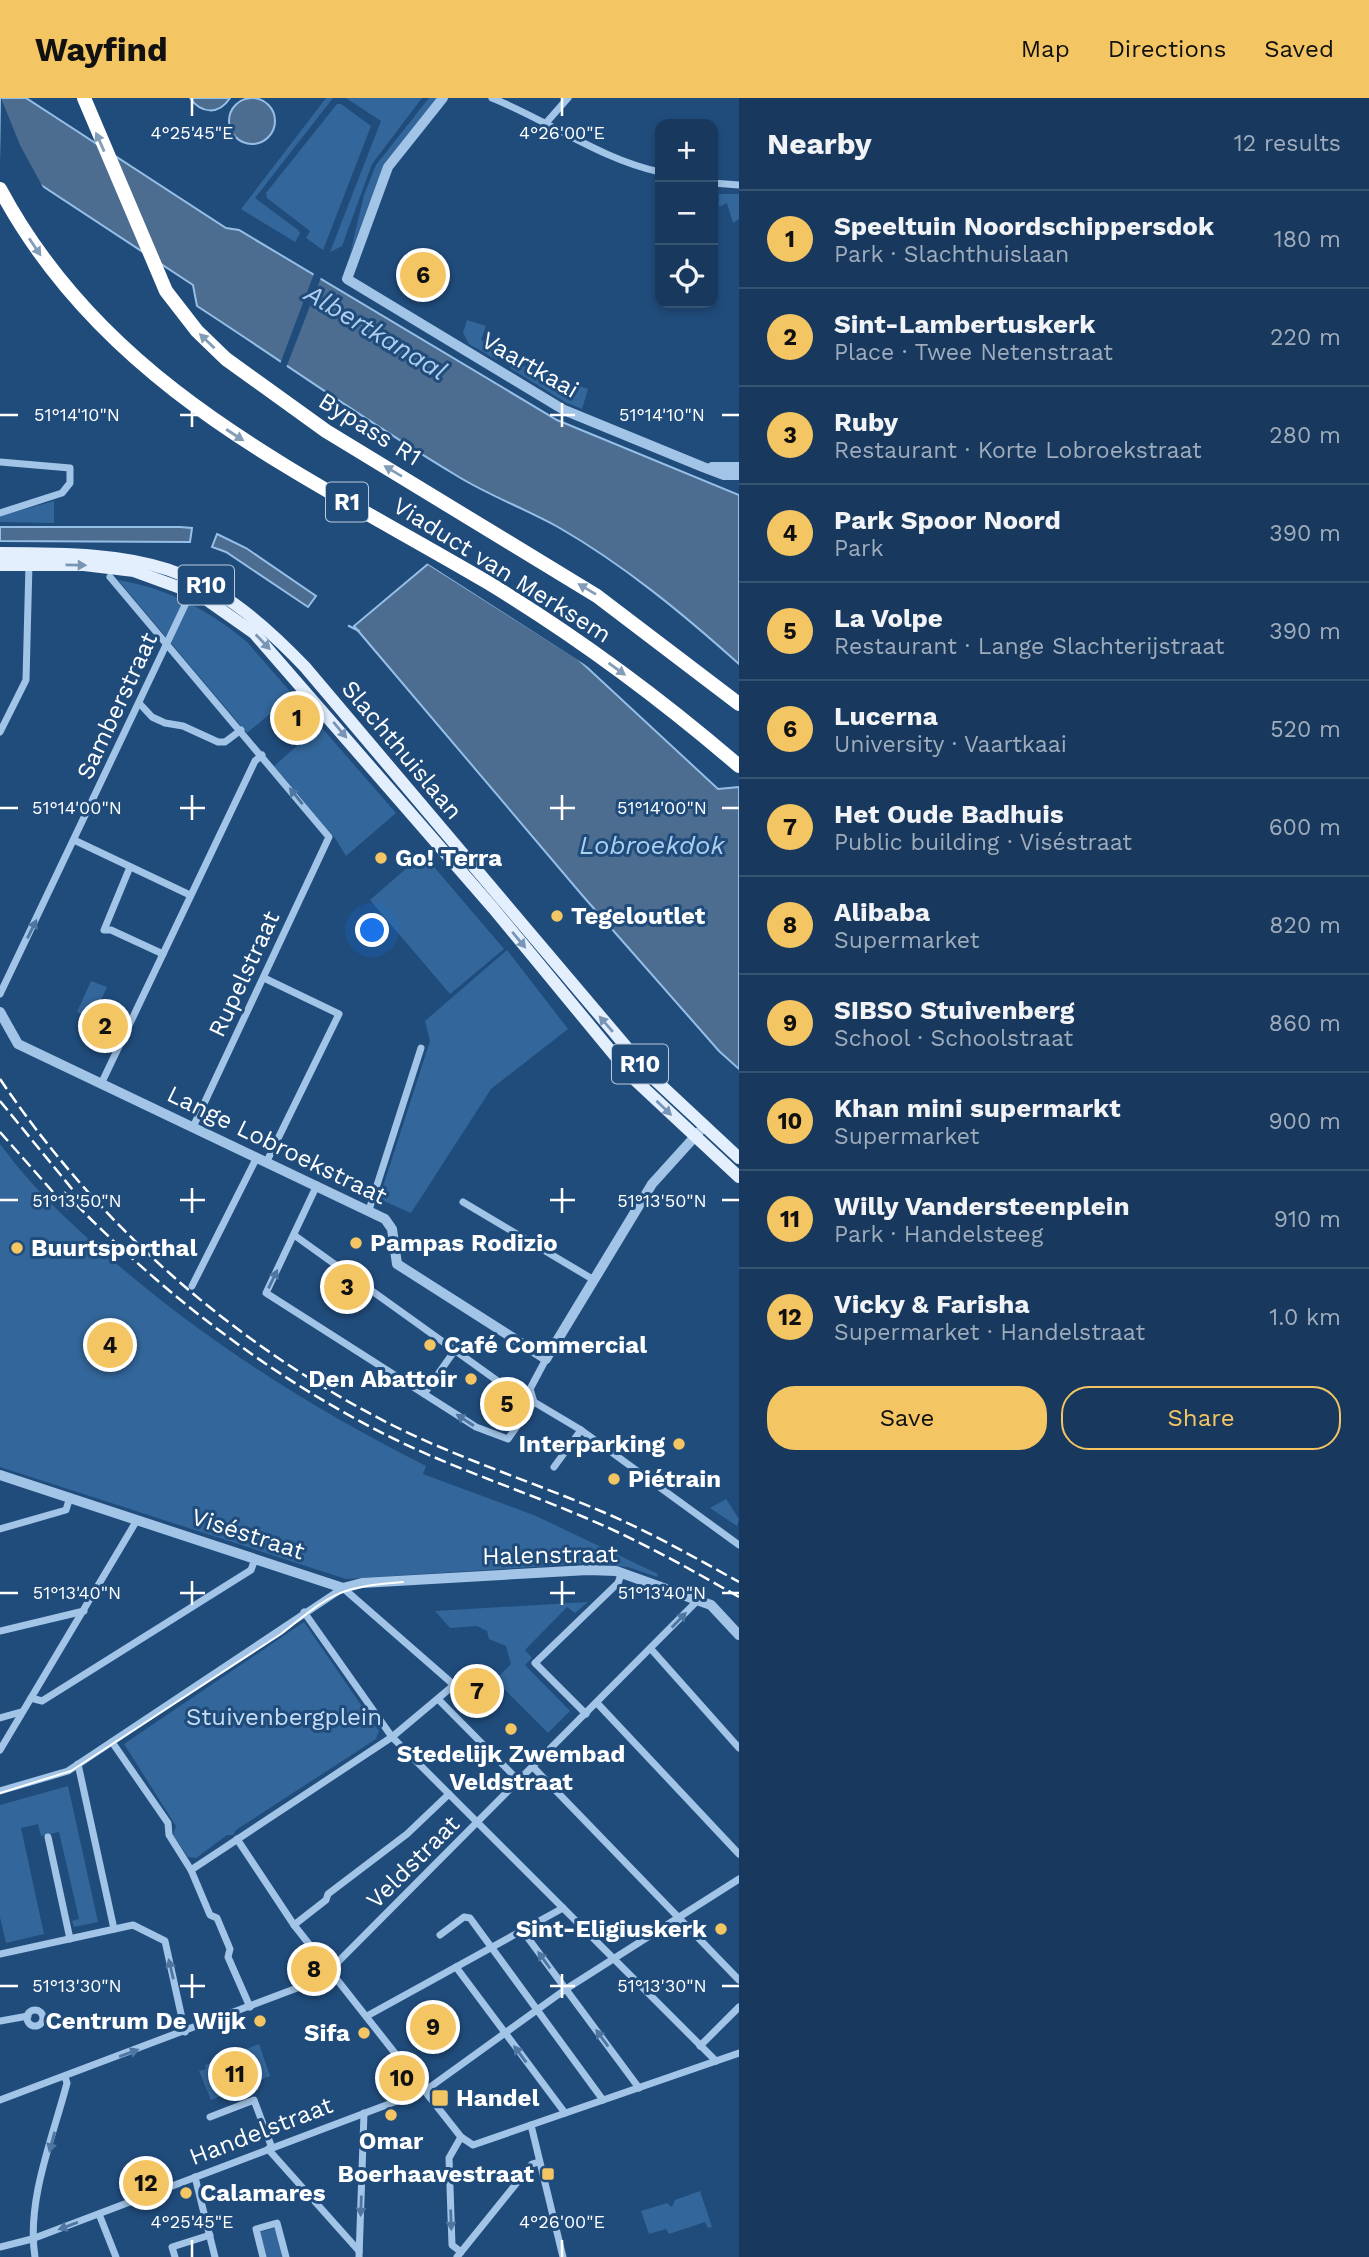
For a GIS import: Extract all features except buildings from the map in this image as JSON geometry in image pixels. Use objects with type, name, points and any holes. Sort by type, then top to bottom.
[{"type":"highway","name":"Bypass R1","points":[[84,98],[166,292],[197,331],[226,359],[327,431],[597,596],[739,704]]},
{"type":"highway","name":"Viaduct van Merksem","points":[[0,189],[32,243],[76,300],[120,347],[170,389],[255,448],[545,619],[653,695],[739,766]]},
{"type":"main road","name":"R10","points":[[0,553],[103,560]]},
{"type":"main road","name":"R10","points":[[0,565],[103,560]]},
{"type":"main road","name":"Slachthuislaan","points":[[103,560],[200,595],[254,633],[280,659],[634,1079],[739,1177]]},
{"type":"main road","name":"Slachthuislaan","points":[[103,560],[139,560],[191,577],[222,593],[260,621],[305,667],[651,1076],[739,1158]]},
{"type":"street","name":"Vaartkaai","points":[[443,98],[398,152],[385,174],[347,279],[564,410],[724,475],[739,475]]},
{"type":"street","points":[[492,98],[634,165],[655,171]]},
{"type":"street","points":[[545,123],[568,98]]},
{"type":"street","points":[[718,183],[739,185]]},
{"type":"street","points":[[0,462],[70,468],[69,483],[62,493],[0,513]]},
{"type":"street","name":"Vaartkaai","points":[[703,467],[739,467]]},
{"type":"street","points":[[0,732],[26,680],[29,565]]},
{"type":"street","points":[[102,1082],[255,761],[262,755],[110,577]]},
{"type":"street","name":"Samberstraat","points":[[0,994],[187,603],[200,595]]},
{"type":"street","points":[[139,704],[152,717],[183,726],[218,742],[225,742],[241,730]]},
{"type":"street","name":"Rupelstraat","points":[[193,1127],[328,837],[262,755]]},
{"type":"street","points":[[74,840],[190,895]]},
{"type":"street","points":[[130,867],[104,930],[111,930],[163,954]]},
{"type":"street","points":[[192,1286],[339,1014],[264,978]]},
{"type":"street","name":"Lange Lobroekstraat","points":[[0,1012],[18,1044],[385,1219],[392,1229],[397,1264],[545,1359]]},
{"type":"street","points":[[369,1210],[421,1048]]},
{"type":"street","points":[[317,1185],[266,1293],[476,1427],[508,1438],[533,1400],[530,1389],[545,1359],[652,1184],[705,1126]]},
{"type":"street","points":[[463,1202],[594,1280]]},
{"type":"street","points":[[294,1235],[520,1397],[533,1400],[581,1430],[739,1545]]},
{"type":"street","points":[[424,1394],[455,1350]]},
{"type":"street","points":[[554,1467],[581,1430]]},
{"type":"street","name":"Viséstraat","points":[[0,1475],[343,1588],[454,1685],[438,1699]]},
{"type":"street","points":[[0,1529],[66,1510],[69,1497]]},
{"type":"street","points":[[0,1750],[138,1520]]},
{"type":"street","points":[[730,1540],[739,1534]]},
{"type":"street","points":[[31,1698],[42,1701],[78,1679],[251,1570],[255,1559]]},
{"type":"street","name":"Halenstraat","points":[[343,1588],[362,1583],[526,1573],[595,1570],[622,1572],[699,1599],[716,1609],[739,1635]]},
{"type":"street","points":[[586,1714],[536,1663],[618,1583],[622,1572]]},
{"type":"street","points":[[0,1791],[60,1775],[78,1765],[343,1588]]},
{"type":"street","name":"Veldstraat","points":[[0,2100],[250,2007],[321,1979],[331,1972],[699,1599]]},
{"type":"street","points":[[0,1631],[84,1611]]},
{"type":"street","points":[[304,1612],[392,1737],[716,2061]]},
{"type":"street","points":[[651,1648],[739,1748]]},
{"type":"street","points":[[191,1870],[392,1737],[438,1699],[519,1781]]},
{"type":"street","points":[[597,1703],[739,1854]]},
{"type":"street","points":[[0,1718],[22,1712]]},
{"type":"street","points":[[112,1742],[168,1823],[169,1835],[191,1870],[210,1915],[218,1918],[230,1949],[228,1957],[250,2007]]},
{"type":"street","points":[[78,1765],[114,1929]]},
{"type":"street","points":[[533,1767],[739,1980]]},
{"type":"street","points":[[294,1925],[337,1887],[407,1834],[449,1794]]},
{"type":"street","points":[[48,1837],[71,1938]]},
{"type":"street","points":[[237,1839],[294,1925],[461,2137],[474,2145],[739,2053]]},
{"type":"street","name":"Handelstraat","points":[[0,2247],[32,2239],[426,2090],[566,1989],[739,1879]]},
{"type":"street","points":[[367,2016],[563,1908]]},
{"type":"street","points":[[440,1935],[464,1917],[470,1918],[603,2100]]},
{"type":"street","points":[[0,1954],[133,1925],[165,1941],[185,2032]]},
{"type":"street","points":[[523,1930],[639,2088]]},
{"type":"street","points":[[456,1967],[565,2113]]},
{"type":"street","points":[[700,2046],[739,2007]]},
{"type":"street","points":[[0,2021],[28,2017]]},
{"type":"street","points":[[36,2257],[32,2239],[38,2192],[67,2084],[65,2077]]},
{"type":"street","points":[[210,2117],[254,2100],[270,2148],[359,2254]]},
{"type":"street","points":[[359,2254],[364,2113]]},
{"type":"street","points":[[531,2125],[563,2257]]},
{"type":"street","points":[[461,2137],[449,2158],[452,2245],[459,2255],[532,2164],[539,2162]]},
{"type":"street","points":[[195,2177],[215,2257]]},
{"type":"street","points":[[99,2214],[116,2257]]},
{"type":"street","points":[[263,2257],[256,2229],[277,2223],[286,2257]]},
{"type":"street","points":[[175,2257],[172,2247],[210,2235]]},
{"type":"green space","points":[[326,98],[333,98],[255,198],[298,230],[300,233],[295,242],[241,209]]},
{"type":"green space","points":[[346,98],[422,98],[372,164],[342,246],[330,252],[381,121]]},
{"type":"green space","points":[[429,98],[437,98],[384,164],[350,254],[364,195],[376,165]]},
{"type":"green space","points":[[337,104],[341,104],[371,126],[323,250],[306,238],[310,231],[267,198],[266,193]]},
{"type":"green space","points":[[719,194],[739,194],[739,219],[733,223],[727,203],[719,207]]},
{"type":"green space","points":[[467,320],[486,326],[481,340],[502,347],[497,360],[469,344],[463,333]]},
{"type":"green space","points":[[513,362],[588,389],[582,409],[565,402],[510,368]]},
{"type":"green space","points":[[54,501],[54,523],[0,522],[0,516]]},
{"type":"green space","points":[[118,580],[187,602],[218,620],[247,642],[396,813],[346,856],[335,838],[274,766],[297,746],[281,726],[284,723],[279,717],[276,720],[270,714],[247,733]]},
{"type":"green space","points":[[423,854],[504,949],[450,994],[370,900]]},
{"type":"green space","points":[[507,950],[568,1029],[491,1089],[411,1213],[379,1199],[430,1041],[425,1021]]},
{"type":"green space","points":[[91,981],[107,987],[92,1019],[77,1012]]},
{"type":"green space","points":[[0,1144],[52,1204],[111,1259],[185,1319],[262,1372],[342,1421],[426,1466],[423,1474],[536,1516],[658,1574],[657,1577],[628,1567],[594,1563],[346,1579],[0,1467]]},
{"type":"green space","points":[[726,1499],[739,1519],[737,1526],[710,1508]]},
{"type":"green space","points":[[588,1602],[575,1613],[567,1607],[525,1650],[532,1658],[525,1665],[570,1711],[548,1733],[495,1680],[511,1664],[506,1646],[489,1639],[487,1631],[477,1626],[450,1628],[435,1611]]},
{"type":"green space","name":"Stuivenbergplein","points":[[304,1622],[379,1731],[376,1739],[236,1830],[233,1835],[227,1835],[196,1858],[188,1857],[173,1835],[176,1826],[124,1744]]},
{"type":"green space","points":[[68,1786],[98,1922],[74,1927],[72,1921],[79,1919],[59,1832],[41,1836],[38,1824],[21,1828],[44,1934],[6,1943],[0,1917],[0,1805]]},
{"type":"green space","points":[[259,2044],[270,2076],[211,2100],[199,2071],[206,2069],[205,2065]]},
{"type":"green space","points":[[700,2191],[712,2227],[708,2228],[705,2222],[669,2234],[666,2229],[649,2234],[641,2211],[667,2203],[672,2207],[675,2200]]},
{"type":"green space","points":[[275,2228],[282,2257],[266,2257],[260,2232]]},
{"type":"water","name":"Albertkanaal","points":[[0,98],[26,98],[226,228],[239,230],[557,420],[739,495],[739,664],[674,608],[606,557],[558,527],[467,482],[357,412],[197,306],[193,285],[0,158]]},
{"type":"water","points":[[190,98],[230,98],[226,104],[215,110],[205,110]]},
{"type":"water","points":[[252,98],[269,104],[275,121],[269,138],[252,144],[235,138],[229,121],[235,104]]},
{"type":"water","points":[[0,527],[192,528],[190,542],[0,541]]},
{"type":"water","points":[[217,534],[246,548],[316,596],[308,607],[226,552],[212,547]]},
{"type":"water","name":"Lobroekdok","points":[[428,564],[578,659],[718,789],[739,787],[739,1069],[719,1051],[582,895],[354,626]]},
{"type":"pier","points":[[1,98],[20,145],[45,191],[0,162]]},
{"type":"pier","points":[[315,271],[322,275],[286,368],[280,364]]},
{"type":"pier","points":[[430,561],[579,656],[598,673],[425,562]]},
{"type":"waterway","points":[[349,626],[359,631]]},
{"type":"tram line","points":[[0,1793],[71,1771],[281,1634],[324,1601],[348,1590],[403,1582]]},
{"type":"railway","points":[[0,1079],[39,1133],[81,1184],[126,1232],[174,1277],[278,1358],[392,1425],[444,1449],[620,1520],[739,1582]]},
{"type":"railway","points":[[0,1101],[77,1195]]},
{"type":"railway","points":[[0,1132],[68,1209]]},
{"type":"railway","points":[[64,1192],[137,1263],[216,1328],[257,1358],[343,1412],[434,1457],[616,1531],[739,1597]]},
{"type":"place","name":"Lucerna","points":[[423,275]]},
{"type":"place","name":"Speeltuin Noordschippersdok","points":[[297,718]]},
{"type":"place","name":"Go! Terra","points":[[381,858]]},
{"type":"place","name":"Tegeloutlet","points":[[557,916]]},
{"type":"place","name":"Sint-Lambertuskerk","points":[[105,1026]]},
{"type":"place","name":"Pampas Rodizio","points":[[356,1243]]},
{"type":"place","name":"Buurtsporthal","points":[[17,1248]]},
{"type":"place","name":"Ruby","points":[[347,1287]]},
{"type":"place","name":"Park Spoor Noord","points":[[110,1345]]},
{"type":"place","name":"Café Commercial","points":[[430,1345]]},
{"type":"place","name":"Den Abattoir","points":[[471,1379]]},
{"type":"place","name":"La Volpe","points":[[507,1404]]},
{"type":"place","name":"Interparking","points":[[679,1444]]},
{"type":"place","name":"Piétrain","points":[[614,1479]]},
{"type":"place","name":"Het Oude Badhuis","points":[[477,1691]]},
{"type":"place","name":"Stedelijk Zwembad Veldstraat","points":[[511,1729]]},
{"type":"place","name":"Sint-Eligiuskerk","points":[[721,1929]]},
{"type":"place","name":"Alibaba","points":[[314,1969]]},
{"type":"place","name":"Centrum De Wijk","points":[[260,2021]]},
{"type":"place","name":"SIBSO Stuivenberg","points":[[433,2027]]},
{"type":"place","name":"Sifa","points":[[364,2033]]},
{"type":"place","name":"Willy Vandersteenplein","points":[[235,2074]]},
{"type":"place","name":"Khan mini supermarkt","points":[[402,2078]]},
{"type":"place","name":"Handel","points":[[440,2098]]},
{"type":"place","name":"Omar","points":[[391,2115]]},
{"type":"place","name":"Boerhaavestraat","points":[[548,2174]]},
{"type":"place","name":"Vicky & Farisha","points":[[146,2183]]},
{"type":"place","name":"Calamares","points":[[186,2193]]}]
